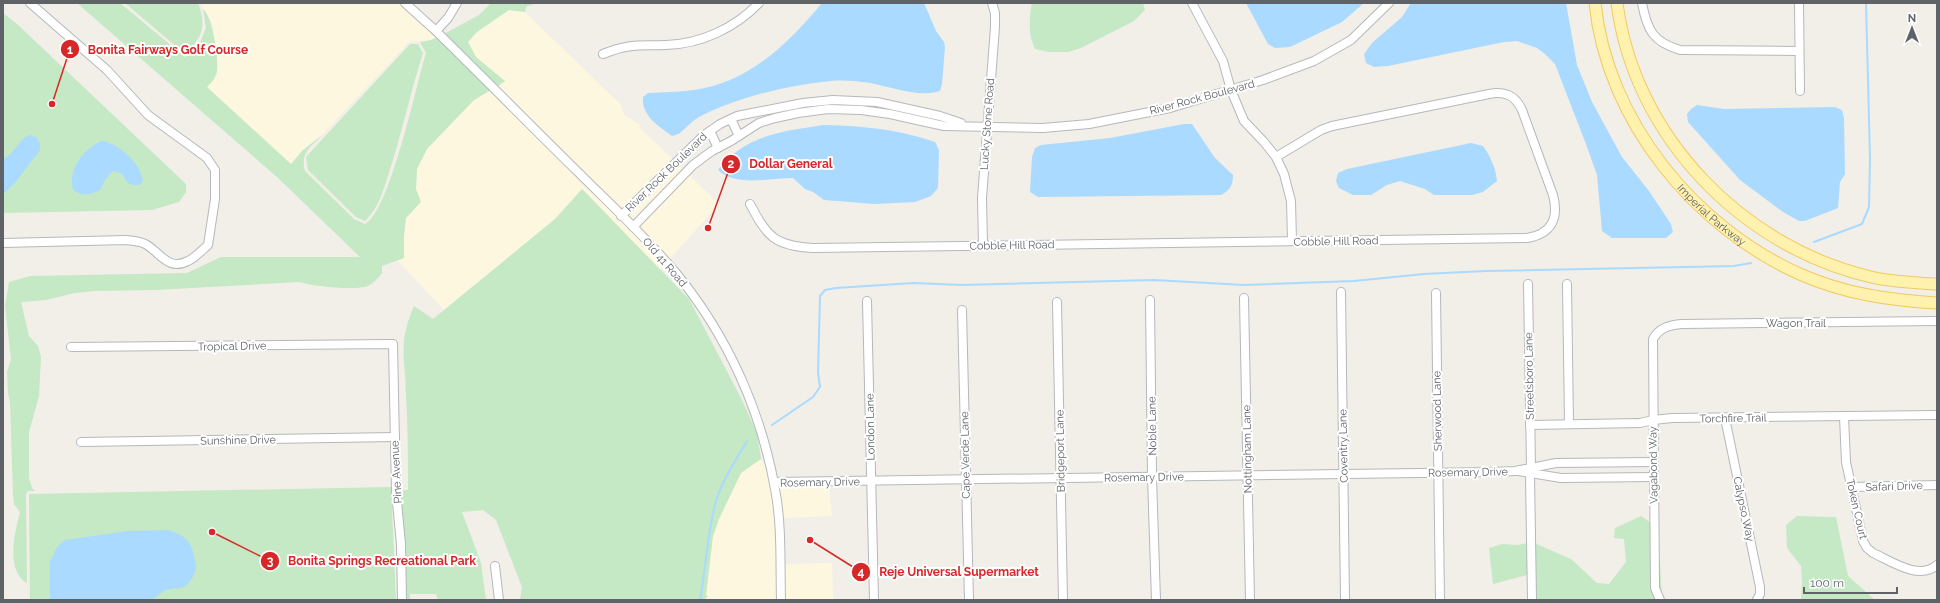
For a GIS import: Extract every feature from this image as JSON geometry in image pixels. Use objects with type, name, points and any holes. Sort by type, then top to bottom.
[{"type":"main road","name":"Imperial Parkway","points":[[1595,3],[1606,57],[1624,101],[1646,143],[1674,181],[1702,209],[1722,226],[1756,250],[1801,274],[1845,290],[1890,300],[1937,303]]},
{"type":"main road","name":"Imperial Parkway","points":[[1617,3],[1620,23],[1633,69],[1653,113],[1677,150],[1708,186],[1729,205],[1778,240],[1821,261],[1871,277],[1937,284]]},
{"type":"street","points":[[3,243],[138,241],[147,245],[164,261],[176,264],[188,261],[208,245],[215,199],[215,170],[207,158],[148,115],[107,70],[30,3]]},
{"type":"street","name":"Old 41 Road","points":[[405,3],[436,31],[662,257],[684,284],[721,340],[751,400],[763,438],[774,482],[779,525],[781,600]]},
{"type":"street","points":[[436,31],[448,18],[457,3]]},
{"type":"street","points":[[603,54],[628,45],[667,45],[706,37],[736,22],[759,3]]},
{"type":"street","name":"Lucky Stone Road","points":[[983,246],[982,198],[995,27],[995,13],[992,3]]},
{"type":"street","points":[[1192,3],[1223,61],[1231,90],[1244,121],[1276,157],[1290,192],[1292,241]]},
{"type":"street","name":"River Rock Boulevard","points":[[633,227],[693,165],[759,123],[775,118],[798,112],[828,109],[861,110],[890,114],[944,126],[968,125],[987,127],[1043,128],[1089,124],[1170,108],[1263,80],[1314,61],[1351,40],[1389,3]]},
{"type":"street","points":[[1642,3],[1646,19],[1652,33],[1663,44],[1680,50],[1799,51]]},
{"type":"street","points":[[1799,3],[1800,91]]},
{"type":"street","name":"Cobble Hill Road","points":[[750,204],[766,231],[778,241],[794,246],[813,248],[1527,238],[1540,235],[1549,227],[1555,216],[1555,204],[1522,110],[1515,98],[1504,93],[1489,94],[1327,127],[1276,157]]},
{"type":"street","name":"River Rock Boulevard","points":[[622,216],[710,131],[731,119],[803,102],[833,100],[876,102],[940,116],[968,125]]},
{"type":"street","points":[[731,119],[739,136]]},
{"type":"street","points":[[710,131],[718,148]]},
{"type":"street","name":"Streetsboro Lane","points":[[1528,284],[1532,600]]},
{"type":"street","points":[[1567,284],[1569,423]]},
{"type":"street","name":"Coventry Lane","points":[[1341,292],[1345,600]]},
{"type":"street","name":"Sherwood Lane","points":[[1436,293],[1440,600]]},
{"type":"street","name":"Nottingham Lane","points":[[1244,298],[1250,600]]},
{"type":"street","name":"Noble Lane","points":[[1150,300],[1152,477],[1156,600]]},
{"type":"street","name":"London Lane","points":[[867,301],[874,600]]},
{"type":"street","name":"Bridgeport Lane","points":[[1057,302],[1063,600]]},
{"type":"street","name":"Cape Verde Lane","points":[[962,310],[969,600]]},
{"type":"street","name":"Wagon Trail","points":[[1657,331],[1671,325],[1682,324],[1937,321]]},
{"type":"street","name":"Vagabond Way","points":[[1657,331],[1653,339],[1653,477],[1655,588],[1660,600]]},
{"type":"street","name":"Tropical Drive","points":[[71,347],[393,344]]},
{"type":"street","name":"Pine Avenue","points":[[393,344],[396,492],[401,544],[402,600]]},
{"type":"street","name":"Torchfire Trail","points":[[1530,425],[1569,423],[1640,423],[1653,420],[1725,418],[1937,415]]},
{"type":"street","name":"Token Court","points":[[1844,417],[1844,451],[1863,541],[1867,548],[1873,553],[1919,572],[1932,569],[1937,565]]},
{"type":"street","name":"Calypso Way","points":[[1725,418],[1760,587],[1760,594],[1757,600]]},
{"type":"street","name":"Sunshine Drive","points":[[81,442],[395,437]]},
{"type":"street","name":"Rosemary Drive","points":[[774,482],[1343,475],[1515,471],[1530,470],[1556,463],[1653,462]]},
{"type":"street","name":"Rosemary Drive","points":[[1530,470],[1561,478],[1653,477]]},
{"type":"street","name":"Safari Drive","points":[[1851,487],[1937,485]]},
{"type":"street","points":[[495,566],[499,600]]},
{"type":"shaded area","points":[[202,3],[400,3],[437,37],[431,40],[409,42],[322,135],[302,151],[291,165],[207,87],[217,70],[212,23],[203,9]]},
{"type":"shaded area","points":[[509,10],[525,12],[621,105],[624,115],[642,126],[639,127],[719,204],[669,260],[497,87],[505,81],[476,57],[468,42],[477,32]]},
{"type":"shaded area","points":[[491,90],[659,259],[664,265],[660,270],[583,189],[556,219],[444,310],[397,260],[404,257],[406,218],[420,202],[416,189],[417,169],[427,149],[474,100]]},
{"type":"shaded area","points":[[760,459],[767,467],[776,525],[777,600],[704,600],[708,596],[706,595],[713,536],[719,519],[741,473]]},
{"type":"shaded area","points":[[776,477],[782,484],[829,482],[832,516],[784,518],[785,564],[832,563],[833,600],[784,600]]},
{"type":"green space","points":[[77,3],[120,3],[185,57],[199,45],[206,28],[203,9],[210,21],[217,58],[217,72],[207,87],[291,164],[302,151],[322,135],[305,154],[305,171],[354,219],[365,224],[374,214],[384,196],[393,173],[426,53],[420,42],[437,37],[491,90],[474,100],[427,149],[417,169],[416,189],[421,202],[406,218],[404,258],[382,266],[382,273],[368,286],[344,288],[299,282],[155,290],[95,291],[75,293],[46,300],[21,302],[29,336],[38,346],[41,357],[39,396],[29,432],[29,478],[32,488],[35,491],[28,491],[26,494],[27,583],[20,577],[16,570],[13,550],[20,512],[14,504],[10,403],[8,393],[7,372],[11,359],[5,306],[9,282],[30,276],[187,273],[221,257],[360,257],[277,177]]},
{"type":"green space","points":[[125,3],[198,3],[202,18],[199,37],[185,54]]},
{"type":"green space","points":[[491,3],[536,3],[526,7],[525,12],[509,10],[477,32],[468,42],[476,57],[505,81],[497,87],[444,34],[479,15]]},
{"type":"green space","points":[[1032,3],[1143,3],[1145,10],[1134,21],[1081,48],[1068,52],[1049,52],[1035,49],[1033,44],[1030,26]]},
{"type":"green space","points":[[3,13],[17,24],[186,184],[186,192],[179,202],[152,210],[3,213]]},
{"type":"green space","points":[[410,44],[418,44],[423,53],[384,188],[375,209],[365,221],[356,217],[308,170],[306,157]]},
{"type":"green space","points":[[582,189],[689,299],[741,398],[757,433],[761,459],[741,473],[719,519],[713,536],[706,595],[708,596],[704,600],[520,600],[522,587],[496,520],[483,510],[462,512],[481,563],[486,600],[438,600],[436,594],[410,594],[410,600],[399,600],[394,490],[408,490],[404,340],[414,306],[433,319],[555,219]]},
{"type":"green space","points":[[391,487],[396,600],[30,600],[29,494]]},
{"type":"green space","points":[[1641,516],[1651,523],[1660,562],[1662,600],[1534,600],[1534,578],[1527,575],[1493,584],[1489,548],[1502,544],[1518,545],[1532,542],[1571,559],[1597,583],[1609,584],[1626,562],[1624,539],[1614,538],[1615,528]]},
{"type":"green space","points":[[1797,516],[1836,517],[1848,576],[1875,600],[1801,600],[1801,566],[1787,548],[1786,525]]},
{"type":"water","points":[[822,3],[924,3],[936,31],[944,42],[945,47],[940,91],[932,93],[914,93],[870,83],[850,81],[831,81],[800,85],[753,96],[723,106],[693,121],[680,133],[672,136],[656,124],[648,115],[643,103],[643,97],[648,93],[677,92],[714,86],[750,70],[781,46]]},
{"type":"water","points":[[1246,3],[1364,3],[1342,22],[1290,47],[1275,48],[1268,44]]},
{"type":"water","points":[[1411,3],[1566,3],[1577,65],[1592,102],[1622,157],[1649,191],[1671,224],[1673,232],[1666,238],[1612,238],[1602,231],[1597,175],[1586,144],[1555,64],[1537,48],[1517,41],[1504,42],[1388,66],[1374,67],[1366,63],[1364,54],[1372,43],[1402,17]]},
{"type":"water","points":[[1697,105],[1724,109],[1835,107],[1842,110],[1844,118],[1845,174],[1840,182],[1838,208],[1805,221],[1799,221],[1783,212],[1740,180],[1688,122],[1687,114]]},
{"type":"water","points":[[1184,124],[1192,124],[1215,158],[1233,175],[1230,187],[1221,195],[1038,197],[1030,192],[1032,157],[1035,148],[1041,145],[1110,138]]},
{"type":"water","points":[[824,125],[853,126],[894,131],[935,142],[939,150],[938,188],[931,196],[915,202],[874,204],[824,200],[813,192],[805,189],[793,178],[743,180],[725,175],[718,170],[740,149],[753,142],[780,133]]},
{"type":"water","points":[[29,135],[36,137],[40,143],[40,150],[14,184],[3,194],[3,159],[11,154],[22,140]]},
{"type":"water","points":[[102,141],[122,150],[134,161],[143,181],[139,185],[130,184],[122,174],[113,171],[97,192],[82,194],[73,189],[73,174],[79,160],[95,144]]},
{"type":"water","points":[[1471,143],[1483,146],[1495,171],[1497,181],[1483,192],[1472,195],[1434,195],[1425,189],[1400,181],[1387,185],[1371,195],[1353,195],[1339,188],[1336,181],[1338,173],[1347,169]]},
{"type":"water","points":[[167,530],[177,533],[185,538],[193,550],[196,569],[192,578],[185,587],[165,590],[152,600],[50,600],[50,562],[57,547],[65,540],[128,531]]},
{"type":"waterway","points":[[1814,242],[1862,224],[1869,207],[1870,159],[1866,3]]},
{"type":"waterway","points":[[772,425],[813,397],[820,387],[818,373],[820,296],[825,290],[836,288],[913,283],[962,285],[1154,280],[1244,285],[1354,281],[1424,274],[1485,271],[1734,266],[1751,263]]},
{"type":"waterway","points":[[700,600],[710,528],[715,505],[725,480],[747,441]]},
{"type":"place","name":"Bonita Fairways Golf Course","points":[[52,104]]},
{"type":"place","name":"Dollar General","points":[[708,228]]},
{"type":"place","name":"Bonita Springs Recreational Park","points":[[212,532]]},
{"type":"place","name":"Reje Universal Supermarket","points":[[810,540]]}]
